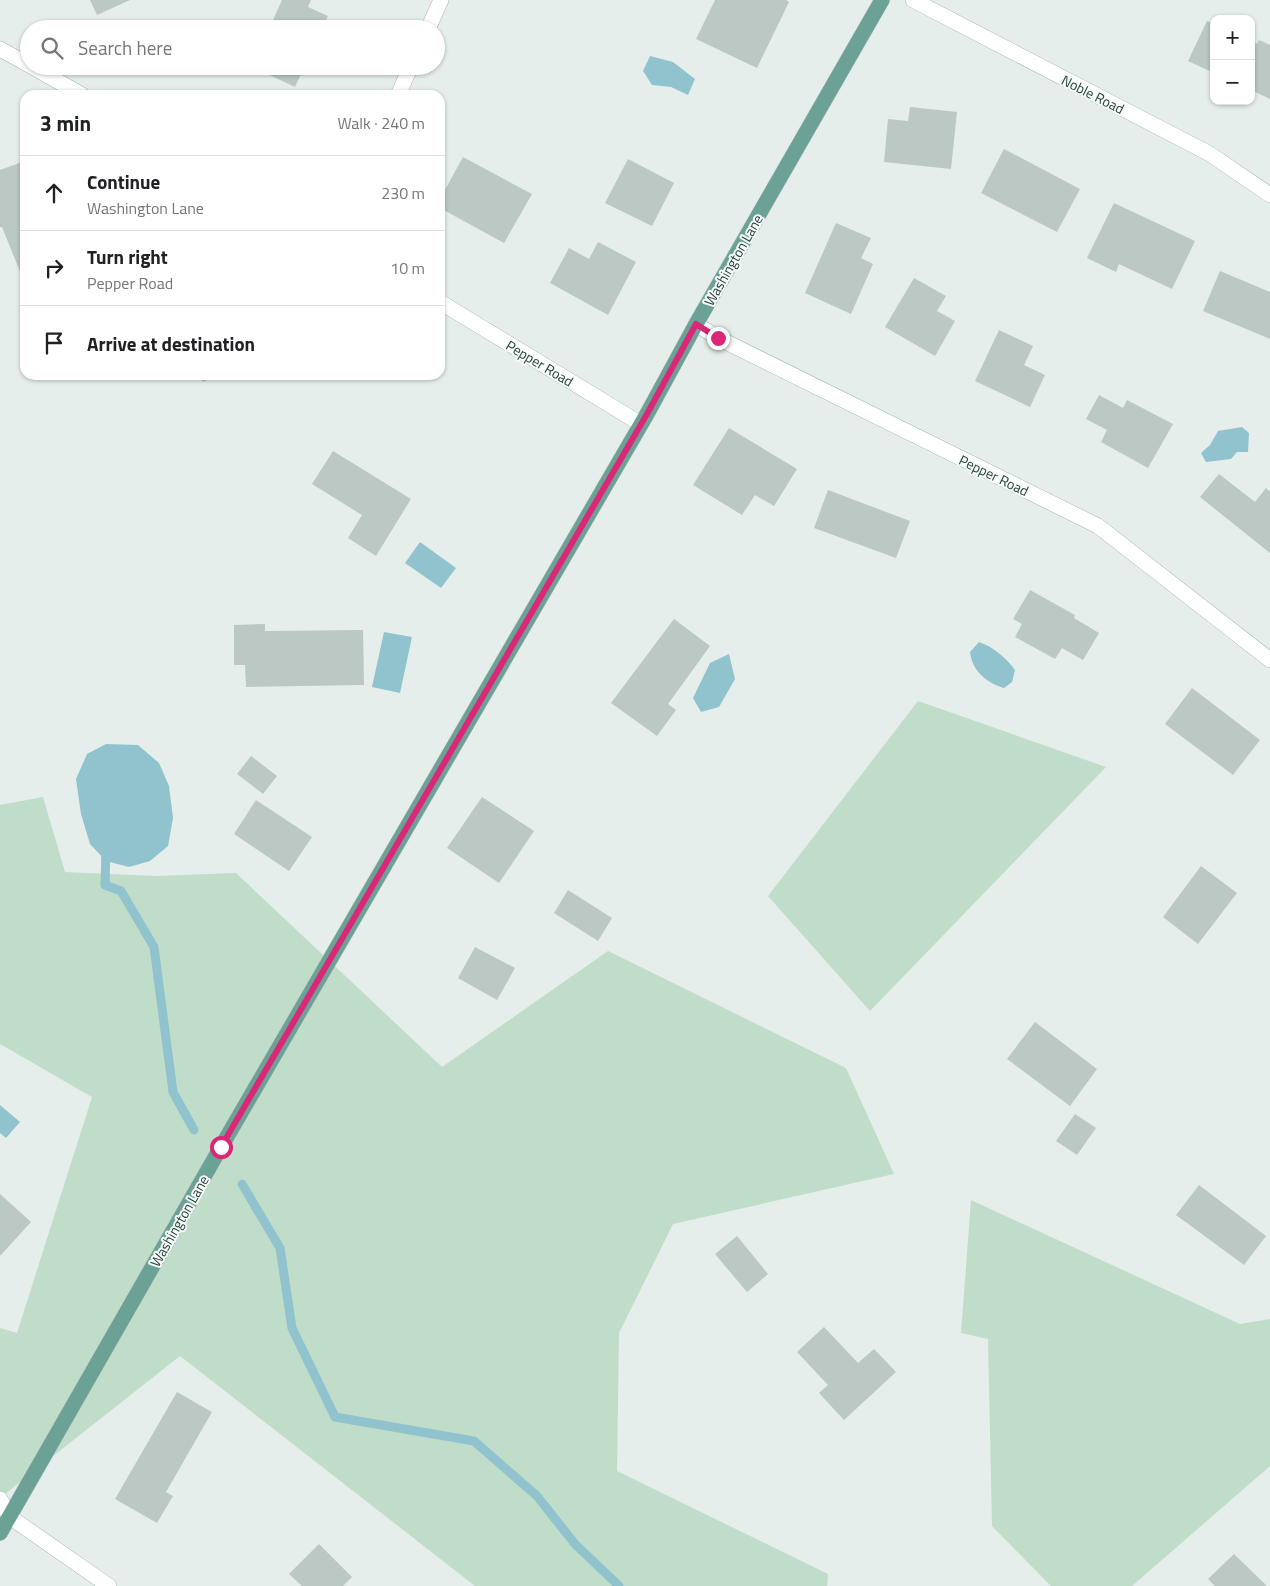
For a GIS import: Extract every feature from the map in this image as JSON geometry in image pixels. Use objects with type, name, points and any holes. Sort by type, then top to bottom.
[{"type":"main road","name":"Washington Lane","points":[[0,1533],[221,1147],[641,424],[696,324],[882,0]]},
{"type":"street","points":[[432,20],[441,0]]},
{"type":"street","name":"Noble Road","points":[[913,0],[1210,154],[1270,195]]},
{"type":"street","points":[[0,49],[20,60]]},
{"type":"street","points":[[46,75],[73,90]]},
{"type":"street","points":[[400,90],[407,75]]},
{"type":"street","name":"Pepper Road","points":[[445,305],[641,424]]},
{"type":"street","name":"Pepper Road","points":[[696,324],[718,338],[1098,526],[1270,660]]},
{"type":"street","points":[[0,1499],[10,1517],[108,1586]]},
{"type":"green space","points":[[918,701],[1106,767],[870,1011],[768,896]]},
{"type":"green space","points":[[43,797],[65,872],[156,876],[236,873],[442,1067],[608,951],[846,1068],[894,1174],[673,1224],[619,1333],[617,1471],[828,1574],[827,1586],[475,1586],[180,1356],[0,1498],[0,1328],[17,1333],[92,1097],[0,1044],[0,805]]},
{"type":"green space","points":[[971,1200],[1240,1324],[1270,1319],[1270,1466],[1132,1586],[1051,1586],[992,1526],[988,1339],[961,1333]]},
{"type":"water","points":[[650,56],[673,62],[695,79],[688,95],[671,87],[652,85],[643,71]]},
{"type":"water","points":[[1242,427],[1249,433],[1248,452],[1237,452],[1231,459],[1206,462],[1201,453],[1210,445],[1218,431]]},
{"type":"water","points":[[420,542],[456,568],[441,588],[405,563]]},
{"type":"water","points":[[384,632],[412,637],[400,693],[372,687]]},
{"type":"water","points":[[979,642],[999,653],[1015,670],[1012,682],[1004,688],[986,679],[974,665],[970,652]]},
{"type":"water","points":[[729,654],[735,679],[719,707],[701,712],[693,698],[710,663]]},
{"type":"water","points":[[106,744],[138,745],[159,763],[169,786],[173,818],[168,846],[150,861],[129,867],[106,861],[90,844],[81,814],[76,779],[87,754]]},
{"type":"water","points":[[0,1105],[20,1122],[6,1138],[0,1133]]},
{"type":"building","points":[[90,0],[130,0],[97,15]]},
{"type":"building","points":[[282,0],[311,0],[308,7],[328,16],[326,20],[273,20]]},
{"type":"building","points":[[715,0],[786,0],[789,2],[757,68],[696,39]]},
{"type":"building","points":[[1207,21],[1210,22],[1210,71],[1188,61]]},
{"type":"building","points":[[1259,40],[1270,45],[1270,99],[1255,92],[1255,43],[1257,44]]},
{"type":"building","points":[[269,75],[301,75],[295,87]]},
{"type":"building","points":[[910,107],[957,112],[951,169],[884,162],[888,119],[908,121]]},
{"type":"building","points":[[1004,149],[1080,189],[1057,232],[981,193]]},
{"type":"building","points":[[463,157],[532,194],[504,243],[445,211],[445,190]]},
{"type":"building","points":[[628,159],[674,183],[652,226],[605,203]]},
{"type":"building","points":[[20,163],[20,272],[2,227],[0,227],[0,170]]},
{"type":"building","points":[[1114,203],[1195,241],[1172,289],[1119,264],[1116,272],[1087,258]]},
{"type":"building","points":[[836,223],[871,238],[861,258],[873,264],[851,314],[805,293]]},
{"type":"building","points":[[598,242],[636,262],[608,315],[550,283],[569,248],[589,259]]},
{"type":"building","points":[[1220,271],[1270,292],[1270,339],[1203,311]]},
{"type":"building","points":[[914,278],[946,296],[937,311],[955,321],[935,356],[885,327]]},
{"type":"building","points":[[999,330],[1033,346],[1024,365],[1045,375],[1030,407],[975,381]]},
{"type":"building","points":[[1099,395],[1123,408],[1127,400],[1173,424],[1148,468],[1101,442],[1107,430],[1086,419]]},
{"type":"building","points":[[729,428],[797,469],[774,506],[755,495],[742,515],[693,485]]},
{"type":"building","points":[[333,451],[411,499],[376,556],[348,538],[362,515],[312,484]]},
{"type":"building","points":[[1219,474],[1255,502],[1266,488],[1270,492],[1270,553],[1200,497]]},
{"type":"building","points":[[828,490],[910,521],[896,558],[814,528]]},
{"type":"building","points":[[1030,590],[1075,615],[1074,618],[1099,633],[1083,660],[1062,648],[1055,659],[1015,637],[1022,624],[1013,619]]},
{"type":"building","points":[[674,619],[710,646],[668,704],[676,710],[657,736],[611,703]]},
{"type":"building","points":[[265,624],[265,631],[363,630],[364,685],[246,687],[245,665],[234,665],[234,625]]},
{"type":"building","points":[[1192,688],[1260,740],[1233,775],[1165,724]]},
{"type":"building","points":[[251,756],[277,776],[263,794],[237,774]]},
{"type":"building","points":[[482,797],[534,831],[499,883],[447,848]]},
{"type":"building","points":[[256,800],[312,837],[289,871],[234,834]]},
{"type":"building","points":[[1201,866],[1237,893],[1198,944],[1163,917]]},
{"type":"building","points":[[568,890],[612,918],[598,941],[554,913]]},
{"type":"building","points":[[475,947],[515,968],[497,1000],[458,978]]},
{"type":"building","points":[[1035,1022],[1097,1069],[1070,1106],[1007,1059]]},
{"type":"building","points":[[1075,1114],[1096,1128],[1077,1155],[1056,1141]]},
{"type":"building","points":[[1199,1185],[1266,1236],[1244,1265],[1176,1215]]},
{"type":"building","points":[[0,1194],[31,1222],[0,1256]]},
{"type":"building","points":[[737,1236],[768,1274],[747,1292],[715,1254]]},
{"type":"building","points":[[824,1327],[858,1363],[874,1349],[896,1372],[844,1420],[819,1393],[828,1385],[797,1352]]},
{"type":"building","points":[[177,1392],[212,1412],[166,1492],[173,1496],[157,1523],[115,1499]]},
{"type":"building","points":[[319,1544],[352,1577],[343,1586],[302,1586],[289,1574]]},
{"type":"building","points":[[1234,1554],[1267,1586],[1215,1586],[1208,1579]]},
{"type":"waterway","points":[[106,849],[105,885],[121,891],[154,947],[173,1092],[194,1130]]},
{"type":"waterway","points":[[242,1184],[280,1248],[292,1328],[335,1417],[474,1441],[537,1496],[575,1544],[619,1586]]},
{"type":"route","points":[[221,1147],[647,414],[696,324],[718,338]]}]
